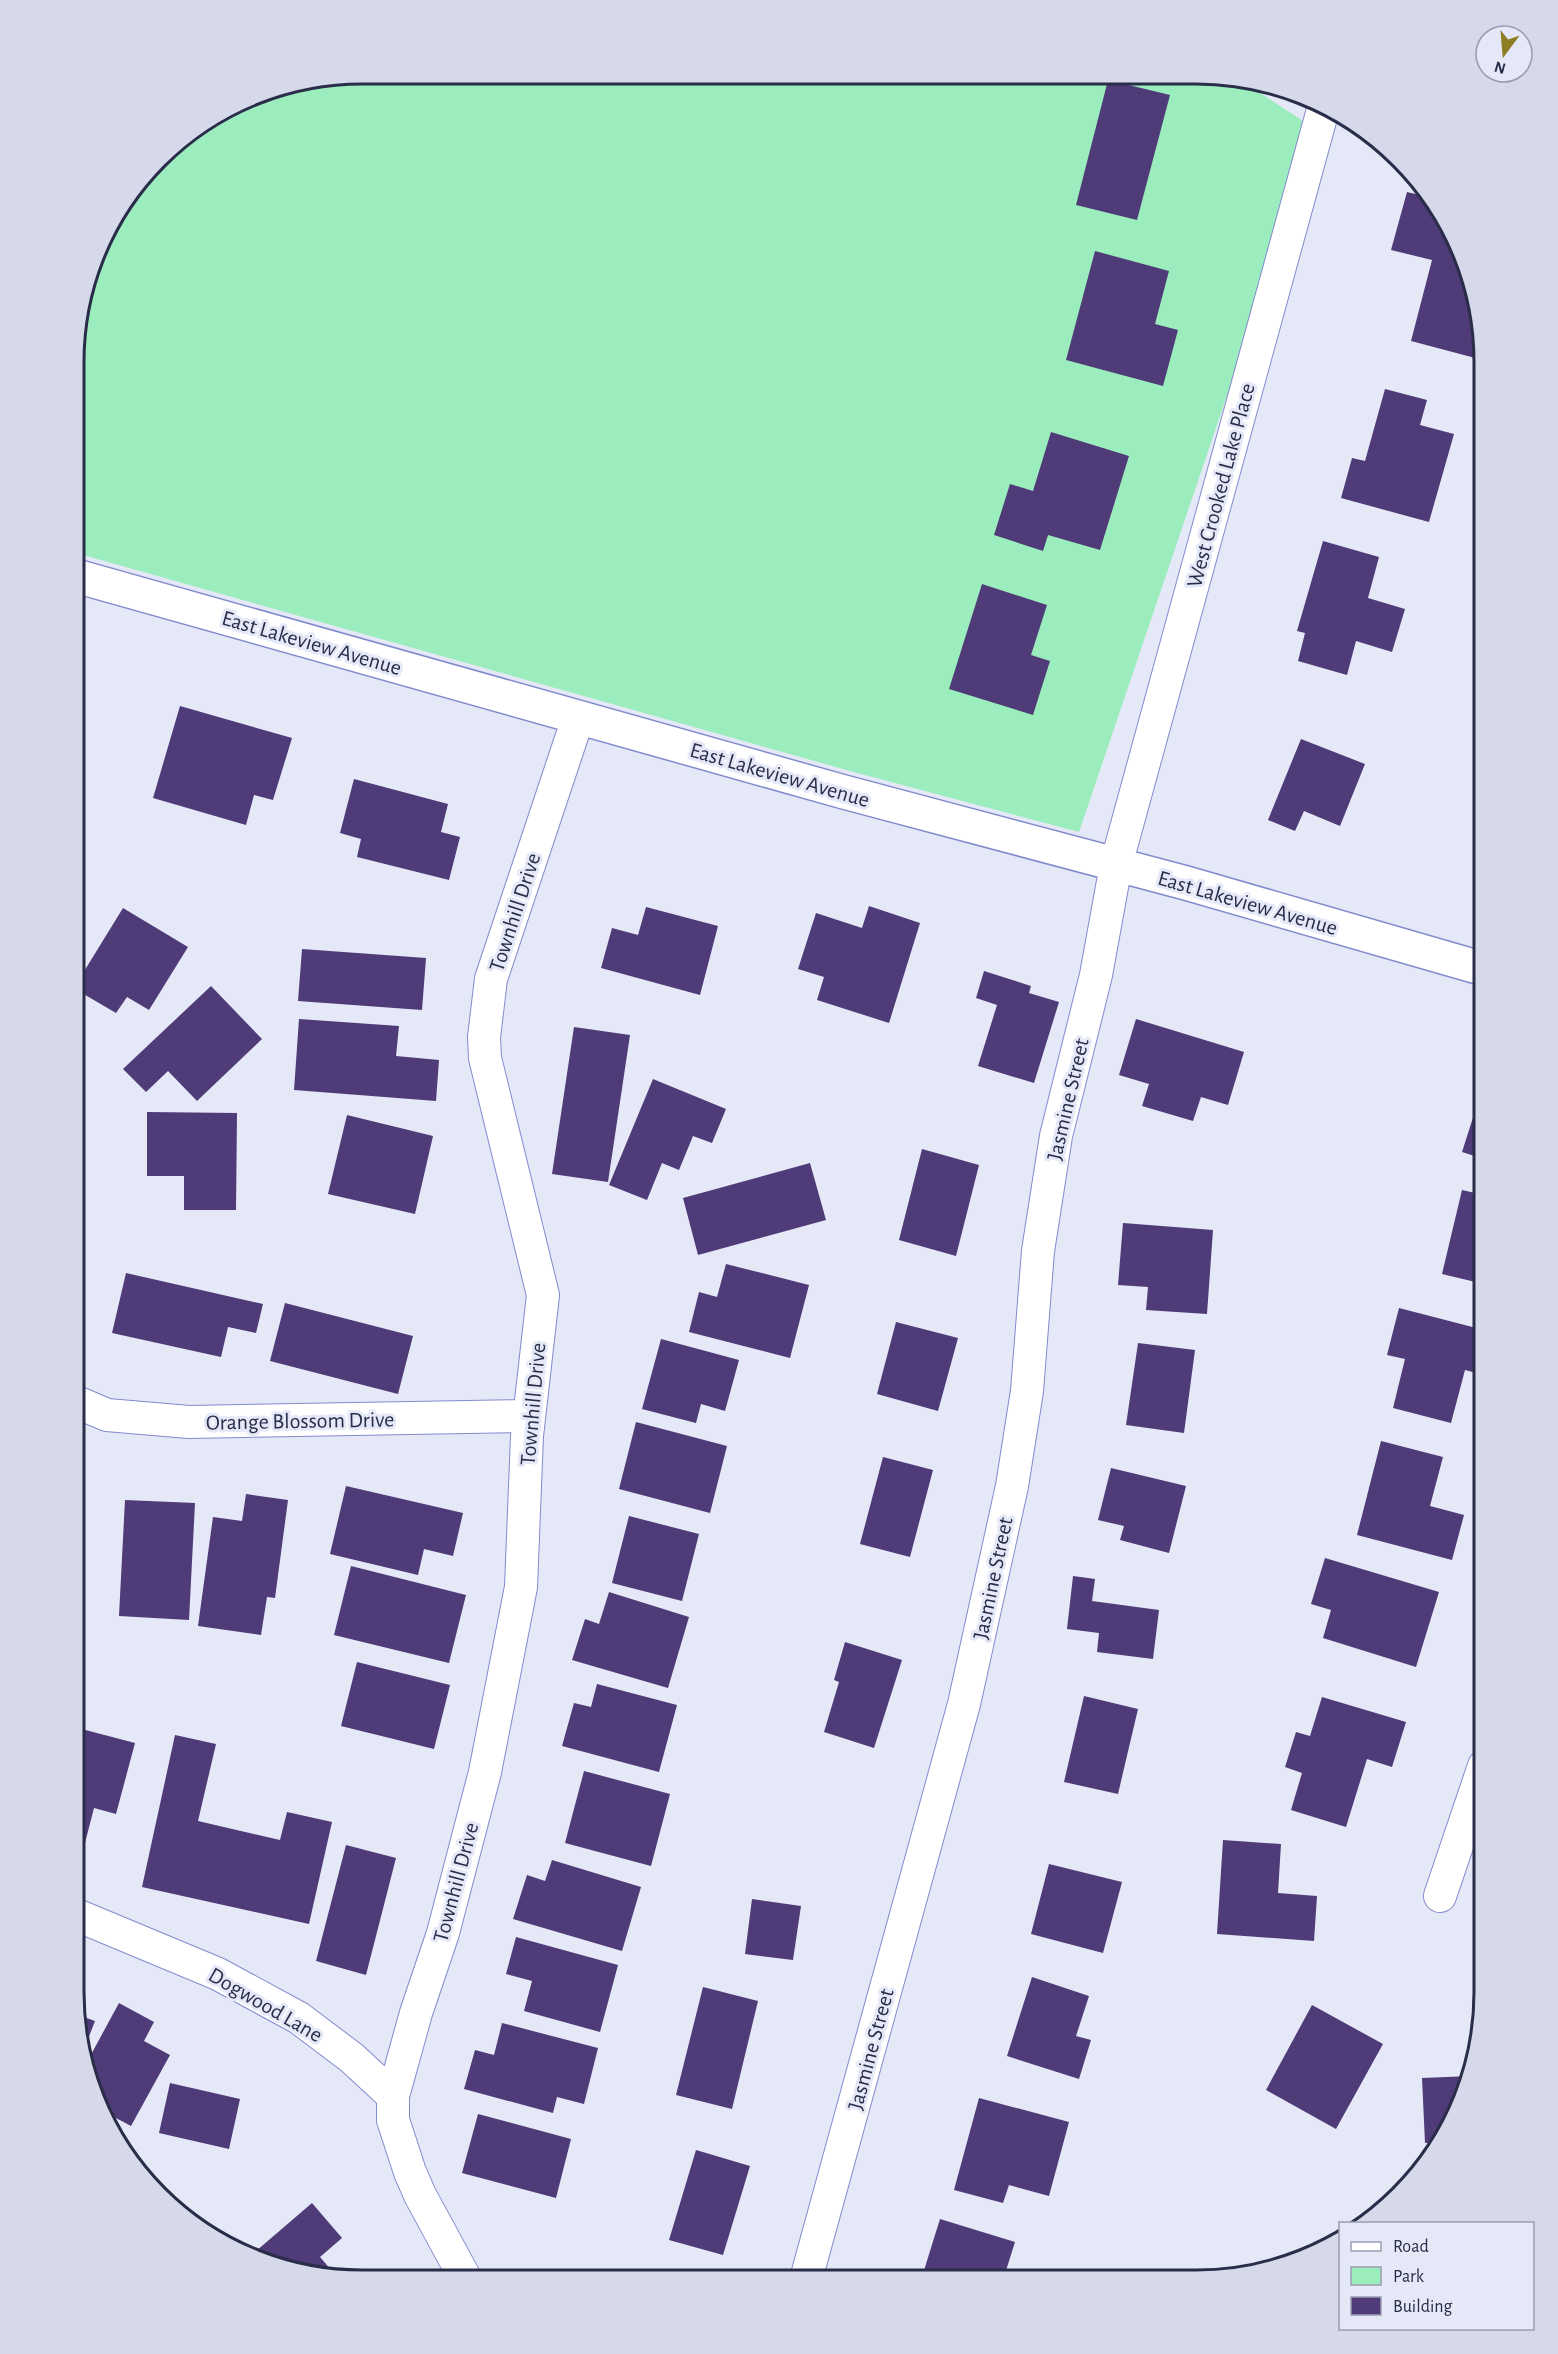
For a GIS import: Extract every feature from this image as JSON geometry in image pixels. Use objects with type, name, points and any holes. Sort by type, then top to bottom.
[{"type":"street","name":"West Crooked Lake Place","points":[[1116,865],[1322,114]]},
{"type":"street","name":"East Lakeview Avenue","points":[[84,578],[844,792],[1186,883],[1474,966]]},
{"type":"street","name":"Townhill Drive","points":[[393,2096],[416,2013],[442,1933],[485,1772],[521,1587],[529,1416],[543,1294],[485,1058],[484,1037],[491,980],[578,718]]},
{"type":"street","name":"Jasmine Street","points":[[808,2270],[969,1681],[1016,1462],[1027,1391],[1038,1251],[1056,1136],[1096,975],[1116,865]]},
{"type":"street","name":"Orange Blossom Drive","points":[[84,1405],[107,1415],[189,1422],[529,1416]]},
{"type":"street","points":[[1440,1896],[1474,1796]]},
{"type":"street","name":"Dogwood Lane","points":[[84,1918],[218,1974],[299,2018],[352,2058],[393,2096]]},
{"type":"street","points":[[393,2096],[393,2120],[410,2172],[461,2270]]},
{"type":"green space","points":[[362,84],[1196,84],[1256,90],[1317,130],[1079,832],[850,771],[84,555],[86,326],[93,290],[105,256],[121,223],[141,193],[165,165],[193,141],[239,113],[290,93],[326,86]]},
{"type":"building","points":[[1107,84],[1125,84],[1170,95],[1137,220],[1076,205]]},
{"type":"building","points":[[1407,192],[1418,195],[1445,239],[1465,290],[1472,326],[1474,358],[1411,341],[1432,260],[1391,250]]},
{"type":"building","points":[[1095,251],[1169,271],[1155,324],[1178,330],[1163,386],[1066,360]]},
{"type":"building","points":[[1385,389],[1427,400],[1420,425],[1454,434],[1429,522],[1341,498],[1352,458],[1365,461]]},
{"type":"building","points":[[1051,432],[1129,456],[1100,550],[1048,535],[1043,551],[994,535],[1010,484],[1033,491]]},
{"type":"building","points":[[1323,541],[1379,557],[1368,598],[1405,609],[1392,652],[1356,641],[1347,675],[1298,661],[1305,633],[1297,631]]},
{"type":"building","points":[[982,584],[1047,605],[1031,655],[1050,661],[1033,715],[949,689]]},
{"type":"building","points":[[180,706],[292,738],[273,800],[254,795],[246,825],[153,798]]},
{"type":"building","points":[[1301,739],[1365,764],[1340,826],[1304,811],[1295,831],[1268,820]]},
{"type":"building","points":[[354,779],[448,804],[441,832],[460,837],[449,880],[357,857],[361,839],[340,833]]},
{"type":"building","points":[[869,906],[920,923],[889,1023],[817,1000],[824,977],[798,969],[816,913],[862,928]]},
{"type":"building","points":[[646,907],[718,926],[700,995],[601,968],[612,928],[638,935]]},
{"type":"building","points":[[123,908],[188,947],[149,1010],[127,997],[116,1013],[84,994],[84,971]]},
{"type":"building","points":[[302,949],[426,958],[422,1010],[298,1001]]},
{"type":"building","points":[[984,971],[1031,986],[1029,993],[1059,1002],[1034,1083],[978,1066],[997,1005],[976,998]]},
{"type":"building","points":[[211,986],[262,1039],[197,1101],[168,1071],[146,1092],[123,1069]]},
{"type":"building","points":[[299,1019],[399,1026],[396,1056],[439,1060],[436,1101],[294,1090]]},
{"type":"building","points":[[1136,1019],[1244,1052],[1228,1105],[1201,1097],[1193,1121],[1142,1106],[1149,1084],[1119,1075]]},
{"type":"building","points":[[574,1027],[630,1035],[608,1182],[552,1174]]},
{"type":"building","points":[[653,1079],[726,1109],[712,1143],[693,1136],[679,1170],[662,1163],[647,1200],[609,1185]]},
{"type":"building","points":[[147,1112],[237,1113],[236,1210],[184,1210],[184,1176],[147,1176]]},
{"type":"building","points":[[1474,1114],[1474,1156],[1462,1152]]},
{"type":"building","points":[[347,1115],[433,1136],[415,1214],[328,1194]]},
{"type":"building","points":[[922,1149],[979,1165],[956,1256],[899,1240]]},
{"type":"building","points":[[810,1163],[826,1220],[698,1255],[683,1198]]},
{"type":"building","points":[[1462,1190],[1474,1193],[1474,1282],[1442,1274]]},
{"type":"building","points":[[1123,1223],[1213,1230],[1207,1314],[1146,1310],[1148,1287],[1118,1285]]},
{"type":"building","points":[[726,1264],[809,1285],[790,1358],[689,1332],[699,1292],[717,1297]]},
{"type":"building","points":[[126,1273],[263,1304],[256,1333],[228,1327],[221,1357],[112,1333]]},
{"type":"building","points":[[285,1303],[413,1336],[398,1394],[270,1361]]},
{"type":"building","points":[[1399,1308],[1474,1327],[1474,1372],[1465,1370],[1451,1423],[1393,1408],[1405,1359],[1387,1355]]},
{"type":"building","points":[[896,1322],[958,1338],[938,1411],[877,1394]]},
{"type":"building","points":[[661,1339],[739,1360],[725,1411],[701,1404],[696,1423],[642,1409]]},
{"type":"building","points":[[1138,1343],[1195,1350],[1184,1433],[1126,1425]]},
{"type":"building","points":[[636,1422],[727,1446],[710,1513],[619,1489]]},
{"type":"building","points":[[1381,1441],[1443,1457],[1430,1506],[1464,1515],[1452,1560],[1357,1535]]},
{"type":"building","points":[[883,1457],[933,1470],[910,1557],[860,1544]]},
{"type":"building","points":[[1111,1468],[1186,1486],[1169,1553],[1120,1540],[1124,1526],[1098,1520]]},
{"type":"building","points":[[346,1486],[463,1513],[453,1556],[424,1549],[418,1575],[330,1554]]},
{"type":"building","points":[[246,1494],[288,1500],[275,1598],[267,1597],[261,1635],[198,1626],[213,1517],[242,1521]]},
{"type":"building","points":[[125,1500],[195,1503],[189,1620],[119,1616]]},
{"type":"building","points":[[629,1516],[699,1534],[682,1601],[612,1583]]},
{"type":"building","points":[[1325,1558],[1439,1592],[1416,1667],[1323,1638],[1331,1610],[1311,1604]]},
{"type":"building","points":[[351,1566],[466,1595],[449,1663],[334,1635]]},
{"type":"building","points":[[1073,1576],[1095,1579],[1092,1601],[1159,1610],[1153,1659],[1097,1652],[1099,1633],[1067,1629]]},
{"type":"building","points":[[609,1592],[689,1617],[668,1688],[572,1660],[585,1619],[599,1624]]},
{"type":"building","points":[[845,1642],[902,1660],[874,1748],[824,1732],[839,1682],[834,1680]]},
{"type":"building","points":[[357,1662],[450,1685],[434,1749],[341,1726]]},
{"type":"building","points":[[597,1684],[677,1705],[659,1772],[562,1746],[574,1703],[591,1707]]},
{"type":"building","points":[[1084,1696],[1138,1709],[1118,1794],[1064,1782]]},
{"type":"building","points":[[1322,1697],[1406,1722],[1392,1767],[1367,1759],[1346,1827],[1291,1810],[1302,1773],[1285,1767],[1296,1732],[1310,1736]]},
{"type":"building","points":[[84,1730],[135,1743],[116,1814],[94,1808],[85,1843]]},
{"type":"building","points":[[175,1735],[216,1744],[198,1821],[280,1840],[287,1812],[332,1822],[309,1924],[142,1887]]},
{"type":"building","points":[[584,1771],[670,1794],[651,1866],[565,1843]]},
{"type":"building","points":[[1223,1840],[1281,1844],[1278,1893],[1317,1896],[1314,1941],[1217,1934]]},
{"type":"building","points":[[346,1845],[396,1858],[366,1975],[316,1961]]},
{"type":"building","points":[[552,1860],[641,1887],[622,1951],[513,1919],[527,1875],[545,1881]]},
{"type":"building","points":[[1049,1864],[1122,1882],[1103,1953],[1031,1934]]},
{"type":"building","points":[[752,1899],[801,1906],[793,1960],[745,1954]]},
{"type":"building","points":[[516,1937],[618,1965],[600,2032],[524,2011],[532,1981],[506,1974]]},
{"type":"building","points":[[1032,1977],[1089,1996],[1076,2036],[1091,2040],[1079,2079],[1007,2056]]},
{"type":"building","points":[[703,1987],[758,2001],[732,2109],[676,2095]]},
{"type":"building","points":[[119,2003],[154,2022],[144,2041],[170,2055],[131,2126],[114,2117],[105,2098],[91,2055]]},
{"type":"building","points":[[1312,2005],[1383,2044],[1336,2129],[1266,2090]]},
{"type":"building","points":[[85,2018],[95,2021],[88,2039]]},
{"type":"building","points":[[502,2023],[598,2048],[584,2104],[557,2097],[553,2113],[464,2089],[475,2050],[494,2055]]},
{"type":"building","points":[[1461,2076],[1445,2115],[1429,2143],[1425,2143],[1422,2078]]},
{"type":"building","points":[[170,2083],[240,2099],[229,2149],[159,2133]]},
{"type":"building","points":[[979,2098],[1069,2122],[1049,2196],[1009,2185],[1003,2203],[954,2190]]},
{"type":"building","points":[[478,2114],[571,2139],[556,2198],[462,2173]]},
{"type":"building","points":[[696,2150],[750,2166],[723,2255],[669,2240]]},
{"type":"building","points":[[312,2203],[342,2238],[320,2257],[330,2268],[290,2261],[258,2250]]},
{"type":"building","points":[[940,2219],[1015,2242],[1006,2270],[924,2270]]}]
